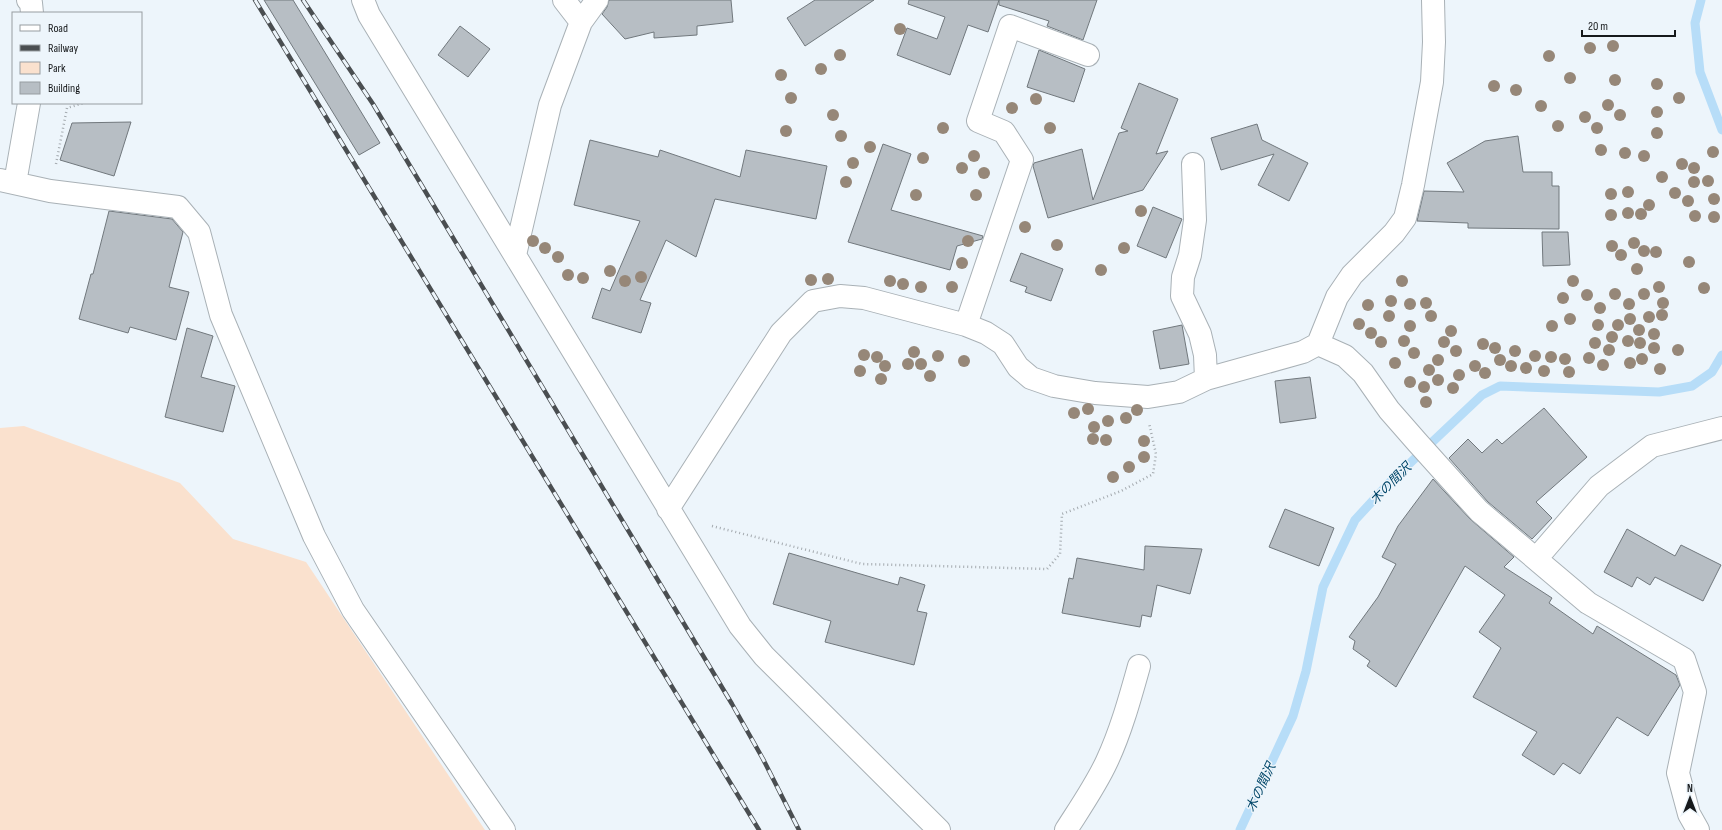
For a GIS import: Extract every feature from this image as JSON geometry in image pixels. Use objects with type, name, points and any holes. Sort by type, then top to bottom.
[{"type":"street","points":[[28,0],[32,12]]},
{"type":"street","points":[[363,0],[369,15],[740,626],[764,656],[939,830]]},
{"type":"street","points":[[564,0],[581,22]]},
{"type":"street","points":[[515,256],[550,105],[581,22],[597,0]]},
{"type":"street","points":[[670,513],[781,333],[813,301],[840,296],[864,298],[966,325],[986,333],[1003,344],[1018,367],[1031,378],[1054,386],[1096,393],[1148,397],[1179,392],[1206,379],[1303,352],[1318,344],[1337,297],[1352,275],[1394,233],[1405,218],[1432,82],[1434,42],[1433,0]]},
{"type":"street","points":[[966,325],[1022,160],[1004,132],[978,121],[1010,26],[1088,55]]},
{"type":"street","points":[[29,104],[8,181],[50,192],[178,207],[199,232],[221,315],[314,536],[352,610],[504,830]]},
{"type":"street","points":[[1193,164],[1195,220],[1190,256],[1183,277],[1182,296],[1200,334],[1205,354],[1206,379]]},
{"type":"street","points":[[1318,344],[1344,356],[1363,373],[1389,410],[1479,511],[1588,603],[1684,659],[1695,692],[1678,773],[1689,814],[1698,830]]},
{"type":"street","points":[[1536,559],[1599,486],[1652,446],[1722,428]]},
{"type":"street","points":[[1066,830],[1088,797],[1107,762],[1123,721],[1139,666]]},
{"type":"path","points":[[50,192],[67,108],[81,104]]},
{"type":"path","points":[[670,513],[862,564],[1047,569],[1060,554],[1062,514],[1122,491],[1153,474],[1156,454],[1149,421],[1148,397]]},
{"type":"green space","points":[[24,426],[180,483],[233,539],[306,562],[485,830],[0,830],[0,428]]},
{"type":"building","points":[[264,0],[293,0],[380,143],[359,155]]},
{"type":"building","points":[[609,0],[731,0],[733,22],[697,26],[697,35],[654,38],[654,32],[625,39],[602,14],[607,7]]},
{"type":"building","points":[[815,0],[874,0],[805,46],[787,18]]},
{"type":"building","points":[[909,0],[999,0],[988,32],[968,25],[950,75],[897,55],[907,28],[937,39],[945,17],[908,4]]},
{"type":"building","points":[[999,0],[1097,0],[1083,40],[1047,26],[1049,21],[999,5]]},
{"type":"building","points":[[460,26],[490,49],[468,77],[438,55]]},
{"type":"building","points":[[1039,50],[1085,69],[1074,102],[1027,87]]},
{"type":"building","points":[[1139,83],[1178,99],[1156,154],[1168,151],[1143,190],[1048,218],[1033,166],[1034,163],[1082,149],[1093,200],[1119,133],[1128,131],[1121,128]]},
{"type":"building","points":[[131,122],[114,176],[60,160],[72,123]]},
{"type":"building","points":[[1257,124],[1262,140],[1308,163],[1289,201],[1258,185],[1274,154],[1221,170],[1211,138]]},
{"type":"building","points":[[1518,136],[1523,172],[1552,172],[1552,186],[1559,186],[1559,229],[1468,228],[1468,223],[1417,221],[1424,191],[1464,192],[1447,163],[1485,141]]},
{"type":"building","points":[[590,140],[658,157],[660,150],[740,177],[746,150],[827,166],[816,219],[715,199],[696,257],[666,240],[640,300],[651,303],[641,333],[592,318],[602,288],[610,291],[640,221],[574,205]]},
{"type":"building","points":[[883,144],[911,154],[891,210],[983,236],[982,239],[957,246],[950,270],[848,242]]},
{"type":"building","points":[[1153,207],[1182,219],[1166,258],[1137,246]]},
{"type":"building","points":[[109,211],[172,219],[183,232],[169,287],[189,292],[176,340],[130,327],[128,333],[79,319],[91,274],[93,274]]},
{"type":"building","points":[[1542,232],[1568,232],[1570,265],[1543,266]]},
{"type":"building","points":[[1021,253],[1063,269],[1051,301],[1025,292],[1027,287],[1010,281]]},
{"type":"building","points":[[1182,325],[1189,364],[1160,369],[1153,331]]},
{"type":"building","points":[[187,328],[213,336],[201,377],[235,386],[223,432],[165,417]]},
{"type":"building","points":[[1310,377],[1316,418],[1280,423],[1275,381]]},
{"type":"building","points":[[1544,408],[1587,457],[1536,502],[1552,518],[1532,539],[1488,502],[1449,458],[1468,439],[1482,453],[1497,439],[1502,444]]},
{"type":"building","points":[[1433,479],[1470,519],[1514,557],[1504,567],[1552,598],[1549,603],[1593,634],[1597,626],[1676,675],[1680,685],[1648,736],[1617,717],[1580,774],[1563,763],[1554,775],[1522,755],[1537,732],[1473,697],[1501,648],[1479,632],[1505,595],[1465,566],[1396,687],[1367,666],[1370,661],[1353,649],[1355,641],[1349,637],[1378,597],[1396,564],[1382,557],[1398,526]]},
{"type":"building","points":[[1285,509],[1334,528],[1319,566],[1269,547]]},
{"type":"building","points":[[1627,529],[1675,556],[1681,545],[1721,565],[1703,601],[1655,577],[1650,585],[1637,577],[1632,587],[1604,572]]},
{"type":"building","points":[[1145,546],[1202,549],[1190,594],[1157,585],[1151,617],[1142,615],[1140,627],[1062,613],[1069,578],[1073,579],[1077,558],[1144,570]]},
{"type":"building","points":[[789,553],[898,585],[900,577],[925,585],[917,611],[927,613],[914,665],[825,642],[831,621],[773,604]]},
{"type":"waterway","name":"木の間沢","points":[[1701,0],[1695,23],[1700,72],[1722,130]]},
{"type":"waterway","name":"木の間沢","points":[[1240,830],[1293,716],[1306,671],[1323,587],[1355,520],[1390,482],[1482,395],[1500,386],[1659,392],[1692,386],[1712,372],[1722,355]]},
{"type":"railway","points":[[255,0],[759,830]]},
{"type":"railway","points":[[303,0],[373,104],[732,704],[763,759],[799,830]]}]
